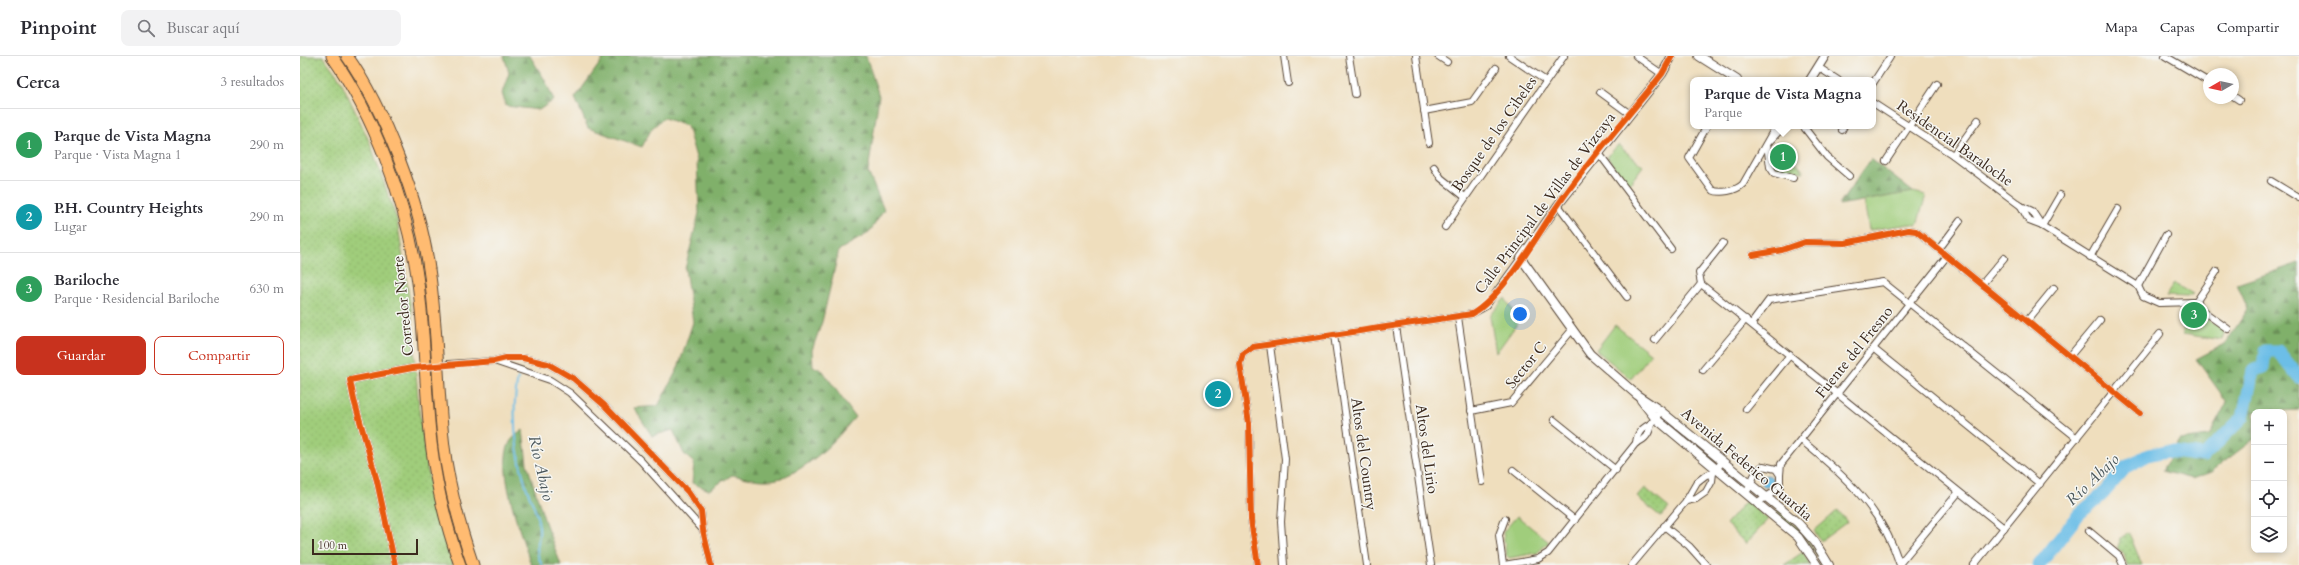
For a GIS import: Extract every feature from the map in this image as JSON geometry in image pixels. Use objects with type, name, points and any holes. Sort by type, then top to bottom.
[{"type":"highway","name":"Corredor Norte","points":[[332,56],[361,106],[378,143],[396,188],[408,229],[416,270],[432,456],[438,490],[449,535],[460,565]]},
{"type":"highway","name":"Corredor Norte","points":[[347,56],[372,100],[389,137],[420,225],[429,269],[444,448],[451,488],[473,565]]},
{"type":"street","points":[[1284,56],[1288,84]]},
{"type":"street","points":[[1349,56],[1355,94]]},
{"type":"street","points":[[1416,56],[1429,143]]},
{"type":"street","points":[[1438,56],[1447,62]]},
{"type":"street","points":[[1509,56],[1546,81]]},
{"type":"street","name":"Bosque de los Cibeles","points":[[1446,227],[1465,197],[1564,56]]},
{"type":"street","points":[[1636,56],[1662,74]]},
{"type":"street","name":"Calle Principal de Villas de Vizcaya","points":[[1258,565],[1251,520],[1249,423],[1240,364],[1243,354],[1252,347],[1458,317],[1472,314],[1486,306],[1598,152],[1662,74],[1672,56]]},
{"type":"street","points":[[1699,56],[1732,77]]},
{"type":"street","points":[[1812,77],[1825,56]]},
{"type":"street","points":[[2165,56],[2203,78]]},
{"type":"street","points":[[1876,78],[1890,57]]},
{"type":"street","points":[[1818,67],[1833,77]]},
{"type":"street","points":[[1424,111],[1472,102],[1496,68]]},
{"type":"street","points":[[1886,161],[1937,84]]},
{"type":"street","points":[[1600,92],[1630,114]]},
{"type":"street","name":"Residencial Baraloche","points":[[1876,105],[1953,156],[2021,206],[2032,211],[2042,226]]},
{"type":"street","points":[[1953,156],[1978,120]]},
{"type":"street","points":[[1705,129],[1689,158],[1712,190],[1716,192],[1740,188],[1774,129]]},
{"type":"street","points":[[1767,144],[1781,129]]},
{"type":"street","points":[[1805,129],[1827,157],[1849,176]]},
{"type":"street","points":[[1767,144],[1770,167],[1774,173],[1794,178]]},
{"type":"street","points":[[1598,152],[1671,249]]},
{"type":"street","points":[[1434,167],[1441,178],[1465,197]]},
{"type":"street","points":[[2271,182],[2299,198]]},
{"type":"street","points":[[2060,195],[2042,226],[2138,286],[2143,296],[2159,303],[2196,302]]},
{"type":"street","points":[[1558,205],[1627,297]]},
{"type":"street","points":[[2090,257],[2118,209]]},
{"type":"street","points":[[1939,249],[1960,221]]},
{"type":"street","points":[[1753,255],[1782,250],[1805,242],[1845,243],[1908,230],[1916,231],[2140,413]]},
{"type":"street","points":[[2138,286],[2166,235]]},
{"type":"street","points":[[1723,243],[1699,273],[1701,284],[1752,323],[1837,395],[1958,493],[2004,528]]},
{"type":"street","name":"Fuente del Fresno","points":[[1781,464],[1948,256]]},
{"type":"street","name":"Avenida Federico Guardia","points":[[1521,258],[1590,354],[1637,395],[1661,411],[1802,527],[1829,565]]},
{"type":"street","points":[[1982,284],[2004,258]]},
{"type":"street","points":[[2196,302],[2217,271]]},
{"type":"street","points":[[1752,323],[1769,300],[1883,282],[2077,438]]},
{"type":"street","points":[[1655,340],[1701,284]]},
{"type":"street","points":[[2027,321],[2054,288]]},
{"type":"street","points":[[2196,302],[2203,311],[2228,329]]},
{"type":"street","points":[[1458,317],[1482,482]]},
{"type":"street","points":[[1703,370],[1746,319]]},
{"type":"street","points":[[2070,356],[2100,320]]},
{"type":"street","name":"Altos del Lirio","points":[[1396,326],[1431,565]]},
{"type":"street","name":"Sector C","points":[[1471,411],[1511,403],[1572,330]]},
{"type":"street","points":[[1974,565],[2160,334]]},
{"type":"street","name":"Altos del Country","points":[[1334,335],[1367,565]]},
{"type":"street","points":[[1270,345],[1285,459],[1281,522],[1284,565]]},
{"type":"street","points":[[1874,349],[2040,484]]},
{"type":"street","points":[[1746,408],[1790,356]]},
{"type":"street","points":[[448,364],[494,361],[506,358],[536,360],[556,369],[582,386],[604,405],[688,492],[701,512],[703,530],[711,565]]},
{"type":"street","points":[[494,361],[550,380],[570,392],[641,462],[703,530]]},
{"type":"street","points":[[395,565],[377,482],[354,400],[350,380],[412,368]]},
{"type":"street","name":"Avenida Federico Guardia","points":[[1637,395],[1653,421],[1714,471],[1759,503],[1798,537],[1818,565]]},
{"type":"street","points":[[1505,519],[1499,535],[1504,565],[1543,557],[1616,470],[1636,443],[1646,436],[1653,421],[1661,411]]},
{"type":"street","points":[[1554,420],[1616,470]]},
{"type":"street","points":[[1801,440],[1849,481],[1867,502],[1887,533],[1900,564],[1958,493]]},
{"type":"street","points":[[1632,565],[1686,501],[1697,482],[1714,471],[1723,461]]},
{"type":"street","points":[[1746,493],[1752,485],[1753,477],[1757,469],[1781,464],[1780,487],[1772,494],[1765,496],[1759,503]]},
{"type":"street","points":[[1770,466],[1780,475]]},
{"type":"street","points":[[1513,470],[1575,520]]},
{"type":"street","points":[[1686,501],[1696,499],[1706,492],[1712,481],[1714,471]]},
{"type":"street","points":[[1664,526],[1689,546],[1706,565]]},
{"type":"street","points":[[2088,531],[2119,556],[2123,565]]},
{"type":"green space","points":[[300,56],[323,56],[340,79],[370,143],[397,220],[411,309],[419,410],[432,499],[453,565],[300,565]]},
{"type":"green space","points":[[504,56],[530,56],[545,80],[554,100],[539,110],[506,106],[502,93],[509,73]]},
{"type":"green space","points":[[605,56],[866,56],[879,96],[868,172],[884,210],[869,233],[839,250],[822,322],[812,350],[813,366],[823,371],[855,417],[831,444],[813,460],[781,478],[763,480],[732,475],[709,490],[692,483],[694,463],[684,454],[673,430],[652,436],[634,408],[658,406],[678,368],[693,322],[685,269],[699,213],[697,161],[687,126],[664,118],[652,128],[642,147],[588,128],[575,98]]},
{"type":"green space","points":[[1777,142],[1779,142],[1804,172],[1777,169],[1773,147]]},
{"type":"green space","points":[[1618,145],[1643,166],[1628,186],[1607,157]]},
{"type":"green space","points":[[1871,159],[1913,192],[1839,205]]},
{"type":"green space","points":[[1913,192],[1926,195],[1917,225],[1910,224],[1869,230],[1864,201]]},
{"type":"green space","points":[[2299,263],[2299,410],[2251,409],[2251,441],[2211,472],[2192,479],[2162,471],[2180,440],[2209,436],[2227,402],[2196,359],[2225,344],[2248,309],[2237,284]]},
{"type":"green space","points":[[2174,283],[2193,294],[2187,297],[2166,296]]},
{"type":"green space","points":[[1505,298],[1519,321],[1496,353],[1490,316]]},
{"type":"green space","points":[[2185,305],[2192,306],[2198,313],[2225,330],[2222,340],[2183,334]]},
{"type":"green space","points":[[1615,325],[1651,354],[1631,379],[1596,350]]},
{"type":"green space","points":[[1670,423],[1715,459],[1715,463],[1669,425]]},
{"type":"green space","points":[[523,430],[527,464],[545,522],[561,565],[531,565],[516,520],[508,485],[506,454],[511,440]]},
{"type":"green space","points":[[1645,488],[1669,508],[1661,517],[1637,497]]},
{"type":"green space","points":[[1746,501],[1768,519],[1746,544],[1726,524]]},
{"type":"green space","points":[[1778,510],[1800,530],[1825,565],[1823,565],[1805,539],[1776,512]]},
{"type":"green space","points":[[1838,510],[1847,522],[1821,541],[1814,531]]},
{"type":"green space","points":[[1517,516],[1549,542],[1537,553],[1509,558],[1506,555],[1503,532]]},
{"type":"green space","points":[[2129,533],[2142,565],[2127,565],[2124,554],[2117,549],[2121,538]]},
{"type":"green space","points":[[1803,552],[1810,565],[1784,565]]},
{"type":"water","points":[[1765,475],[1769,475],[1773,481],[1769,487],[1765,487],[1761,483],[1761,479]]},
{"type":"waterway","name":"Río Abajo","points":[[2039,565],[2079,514],[2102,495],[2126,467],[2148,455],[2166,451],[2204,456],[2243,417],[2253,371],[2263,367],[2265,351],[2278,351],[2299,377]]},
{"type":"waterway","name":"Río Abajo","points":[[518,378],[515,404],[515,430],[525,483],[538,521],[539,532],[537,549],[542,565]]},
{"type":"cycle path","points":[[1258,565],[1251,520],[1249,423],[1240,364],[1243,354],[1253,347],[1472,314],[1484,305],[1508,279],[1570,188],[1595,155],[1662,74],[1672,56]]},
{"type":"cycle path","points":[[1753,255],[1782,250],[1805,242],[1845,243],[1908,230],[1916,231],[2140,413]]},
{"type":"cycle path","points":[[395,565],[377,481],[354,400],[350,380],[412,368],[494,361],[506,358],[523,358],[548,364],[574,379],[604,405],[688,492],[701,511],[703,530],[711,565]]},
{"type":"place","name":"Parque de Vista Magna","points":[[1783,157]]},
{"type":"place","name":"Bariloche","points":[[2194,315]]},
{"type":"place","name":"P.H. Country Heights","points":[[1218,394]]}]
